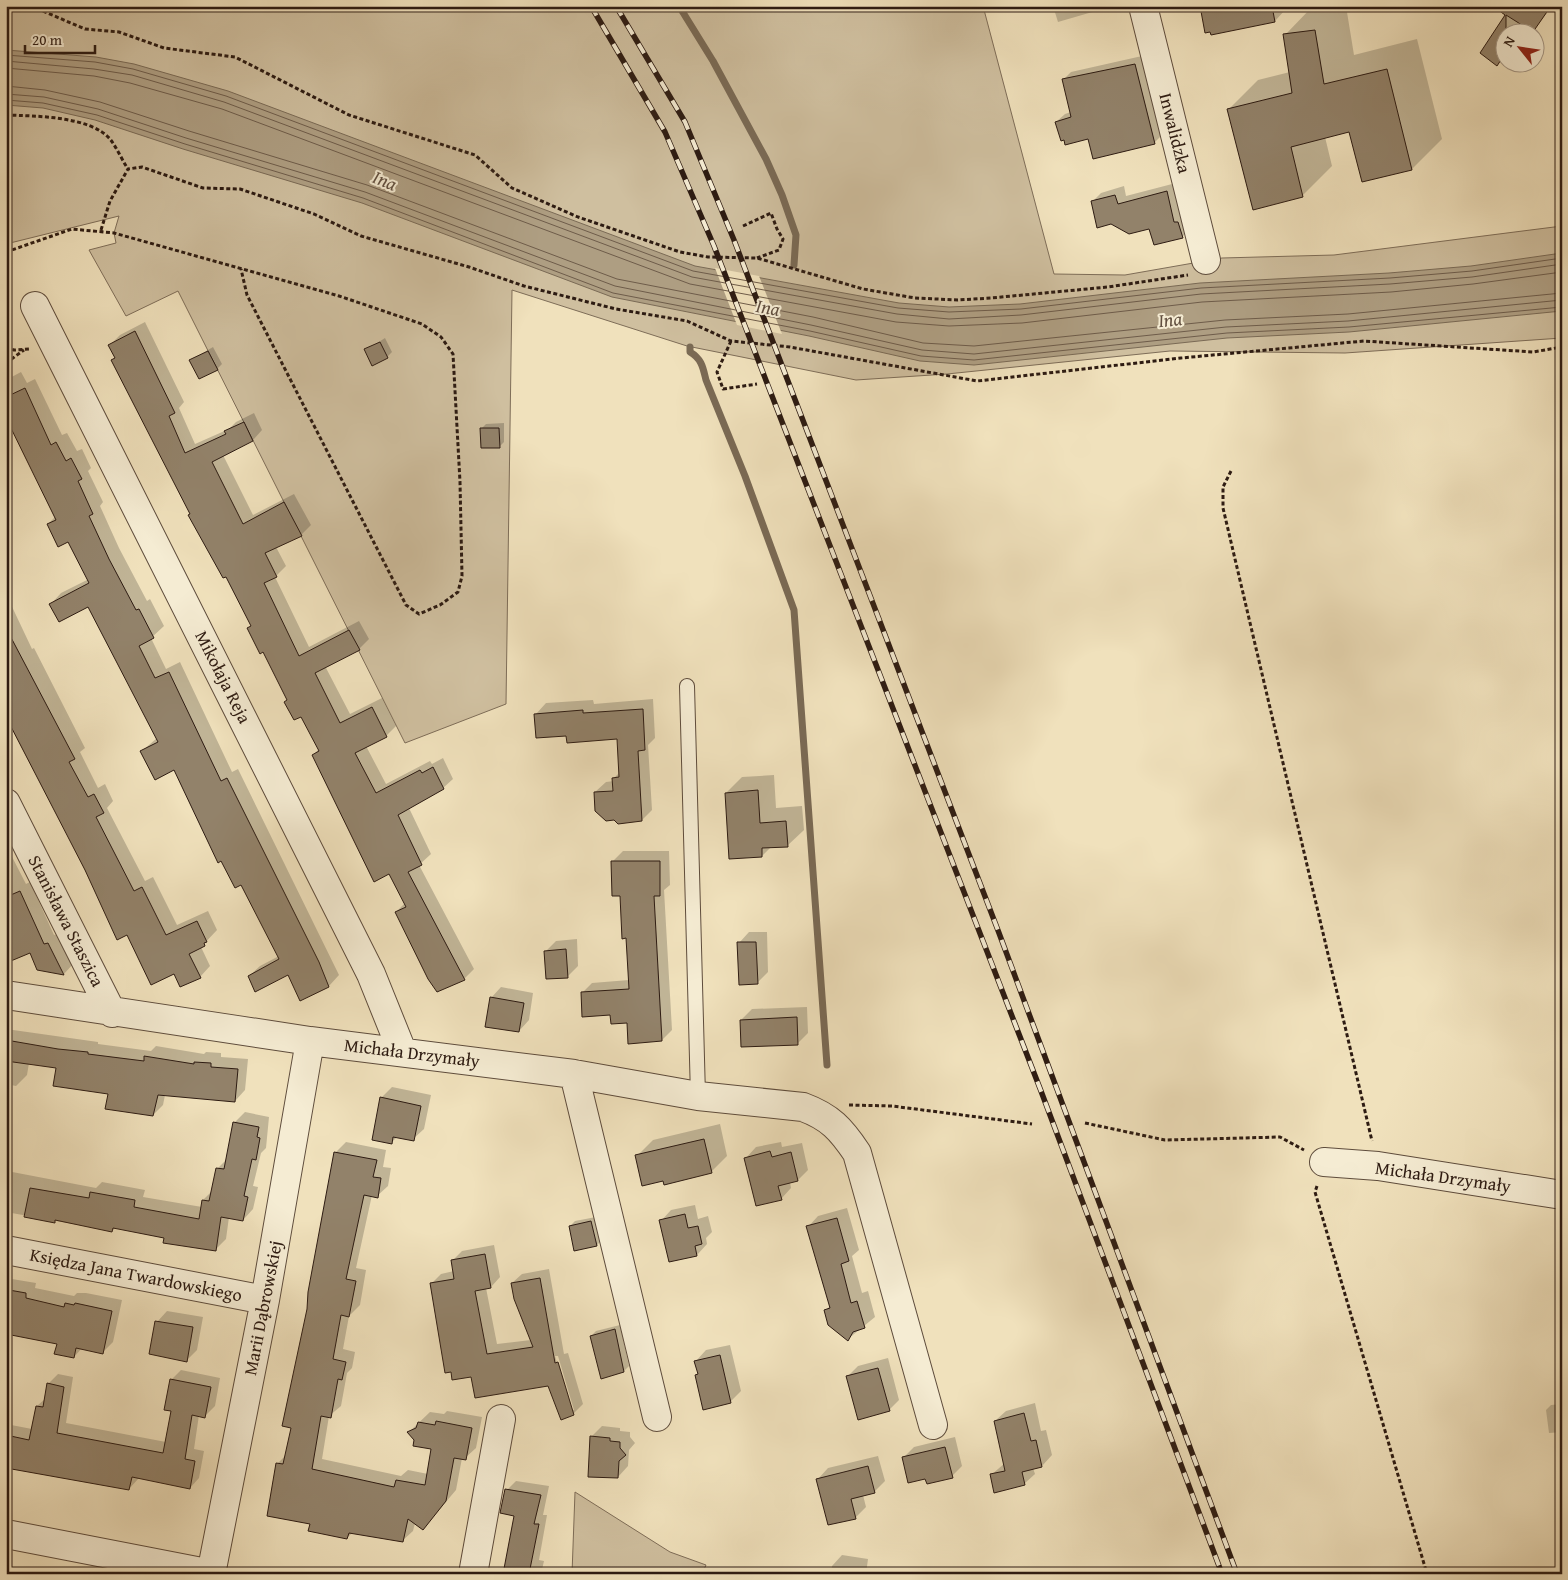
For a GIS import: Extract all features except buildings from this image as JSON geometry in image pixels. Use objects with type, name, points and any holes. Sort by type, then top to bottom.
[{"type":"street","name":"Inwalidzka","points":[[1143,6],[1206,260]]},
{"type":"street","name":"Mikołaja Reja","points":[[35,306],[371,974],[402,1051]]},
{"type":"street","name":"Stanisława Staszica","points":[[6,803],[112,1013]]},
{"type":"street","name":"Michała Drzymały","points":[[6,996],[310,1041],[574,1074],[698,1096],[802,1107],[817,1112]]},
{"type":"street","name":"Marii Dąbrowskiej","points":[[211,1574],[265,1300],[310,1041]]},
{"type":"street","points":[[574,1074],[657,1418]]},
{"type":"street","points":[[817,1112],[842,1130],[857,1153],[933,1425]]},
{"type":"street","name":"Michała Drzymały","points":[[1324,1162],[1378,1166],[1562,1195]]},
{"type":"street","name":"Księdza Jana Twardowskiego","points":[[6,1250],[265,1300]]},
{"type":"street","points":[[473,1574],[501,1419]]},
{"type":"street","points":[[6,1534],[211,1574]]},
{"type":"lane","points":[[686,686],[698,1096]]},
{"type":"path","points":[[31,6],[85,29],[119,32],[164,48],[235,57],[349,115],[475,155],[512,188],[578,217],[680,252],[708,257],[757,258],[816,277],[895,296],[958,300],[1043,294],[1168,280],[1210,272],[1206,260]]},
{"type":"path","points":[[6,115],[52,117],[96,129],[110,139],[128,169]]},
{"type":"path","points":[[128,169],[142,167],[203,188],[240,189],[314,214],[361,236],[469,267],[524,286],[616,309],[687,321],[732,341],[790,346],[977,381],[1181,358],[1364,341],[1533,352],[1562,347]]},
{"type":"path","points":[[101,230],[110,201],[128,169]]},
{"type":"path","points":[[743,226],[771,213],[776,229],[783,239],[779,250],[757,258]]},
{"type":"path","points":[[6,252],[72,228],[101,230],[339,296],[422,324],[441,337],[453,354],[460,482],[462,576],[458,592],[440,605],[419,614],[406,605],[247,295],[241,269]]},
{"type":"path","points":[[732,341],[717,372],[723,389],[757,384]]},
{"type":"path","points":[[6,363],[25,350]]},
{"type":"path","points":[[1230,471],[1223,487],[1223,508],[1378,1166]]},
{"type":"path","points":[[817,1112],[854,1104],[892,1106],[1032,1124]]},
{"type":"path","points":[[1085,1123],[1164,1140],[1280,1137],[1324,1162],[1315,1192],[1427,1574]]},
{"type":"shaded area","points":[[6,6],[983,6],[1054,274],[1125,275],[1222,258],[1334,255],[1562,226],[1562,338],[1345,353],[1170,351],[947,374],[856,380],[687,346],[512,290],[506,704],[405,743],[178,291],[126,316],[89,250],[116,243],[114,233],[119,216],[6,244]]},
{"type":"shaded area","points":[[575,1492],[670,1552],[706,1565],[702,1574],[572,1574]]},
{"type":"water","name":"Ina","points":[[6,50],[96,57],[134,64],[228,91],[695,266],[899,303],[949,307],[1020,304],[1200,283],[1389,273],[1471,266],[1562,253],[1562,311],[1349,332],[1227,338],[974,365],[920,361],[809,336],[612,297],[362,203],[183,149],[95,120],[43,108],[6,105]]},
{"type":"pier","points":[[715,268],[759,276],[782,334],[737,325]]},
{"type":"waterway","points":[[679,6],[713,61],[766,159],[782,195],[796,235],[794,265]]},
{"type":"waterway","points":[[690,347],[690,352],[701,364],[745,476],[794,610],[827,1065]]},
{"type":"railway","points":[[591,6],[665,132],[714,246],[1041,1091],[1222,1574]]},
{"type":"railway","points":[[616,6],[685,122],[734,240],[999,933],[1237,1574]]}]
